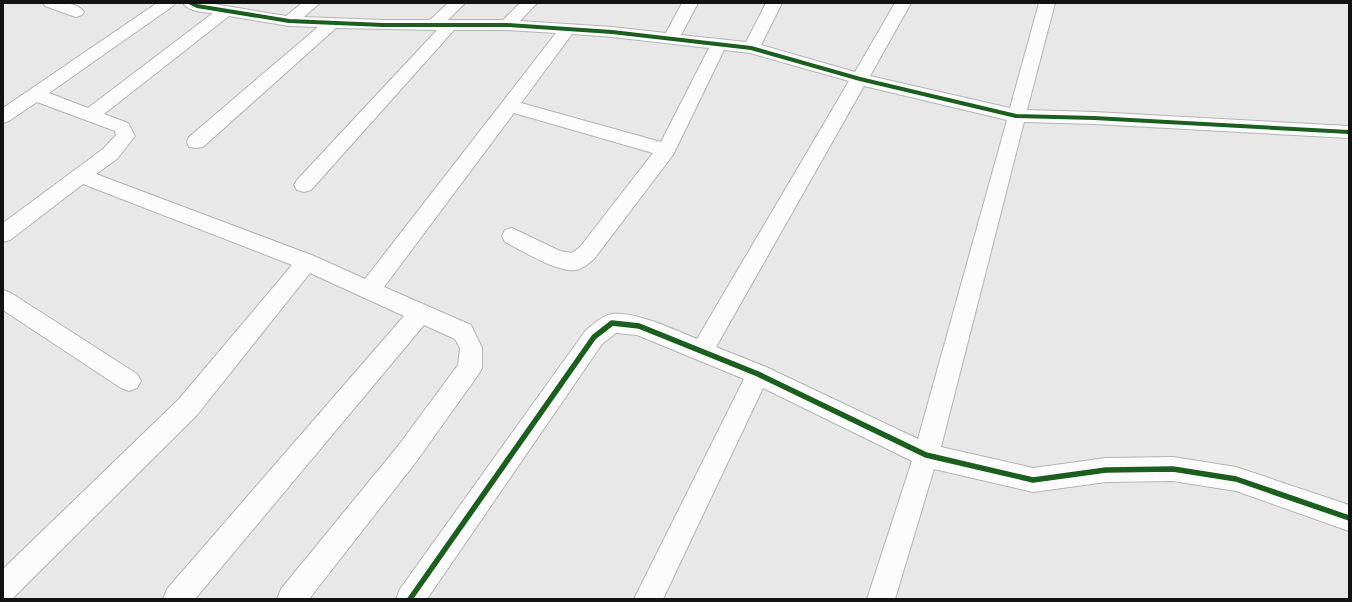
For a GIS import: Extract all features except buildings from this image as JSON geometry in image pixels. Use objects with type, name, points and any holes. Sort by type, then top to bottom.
[{"type":"street","points":[[51,3],[76,12]]},
{"type":"street","points":[[3,117],[167,3]]},
{"type":"street","points":[[191,3],[197,6],[289,21],[383,25],[507,25],[612,32],[751,48],[860,79],[1016,116],[1094,118],[1349,132]]},
{"type":"street","points":[[289,21],[312,3]]},
{"type":"street","points":[[304,185],[442,25],[457,3]]},
{"type":"street","points":[[507,25],[529,3]]},
{"type":"street","points":[[671,39],[690,3]]},
{"type":"street","points":[[751,48],[774,3]]},
{"type":"street","points":[[702,351],[903,3]]},
{"type":"street","points":[[881,599],[926,455],[1047,3]]},
{"type":"street","points":[[90,115],[226,11]]},
{"type":"street","points":[[196,142],[332,23]]},
{"type":"street","points":[[369,290],[568,29]]},
{"type":"street","points":[[512,236],[556,258],[576,262],[587,253],[666,150],[719,44]]},
{"type":"street","points":[[3,234],[110,154],[126,136],[122,126],[36,95]]},
{"type":"street","points":[[510,106],[666,150]]},
{"type":"street","points":[[80,176],[307,262],[463,332],[472,348],[470,368],[407,454],[291,599]]},
{"type":"street","points":[[3,588],[188,407],[307,262]]},
{"type":"street","points":[[3,299],[129,381]]},
{"type":"street","points":[[177,599],[420,313]]},
{"type":"street","points":[[410,599],[594,337],[612,323],[639,326],[758,374],[926,455],[1033,480],[1106,470],[1172,469],[1228,477],[1349,518]]},
{"type":"street","points":[[648,599],[758,374]]},
{"type":"cycle path","points":[[191,3],[197,6],[289,21],[383,25],[507,25],[612,32],[751,48],[860,79],[1016,116],[1094,118],[1349,132]]},
{"type":"cycle path","points":[[410,599],[594,337],[612,323],[639,326],[758,374],[926,455],[1033,480],[1106,470],[1173,469],[1236,479],[1349,518]]}]
